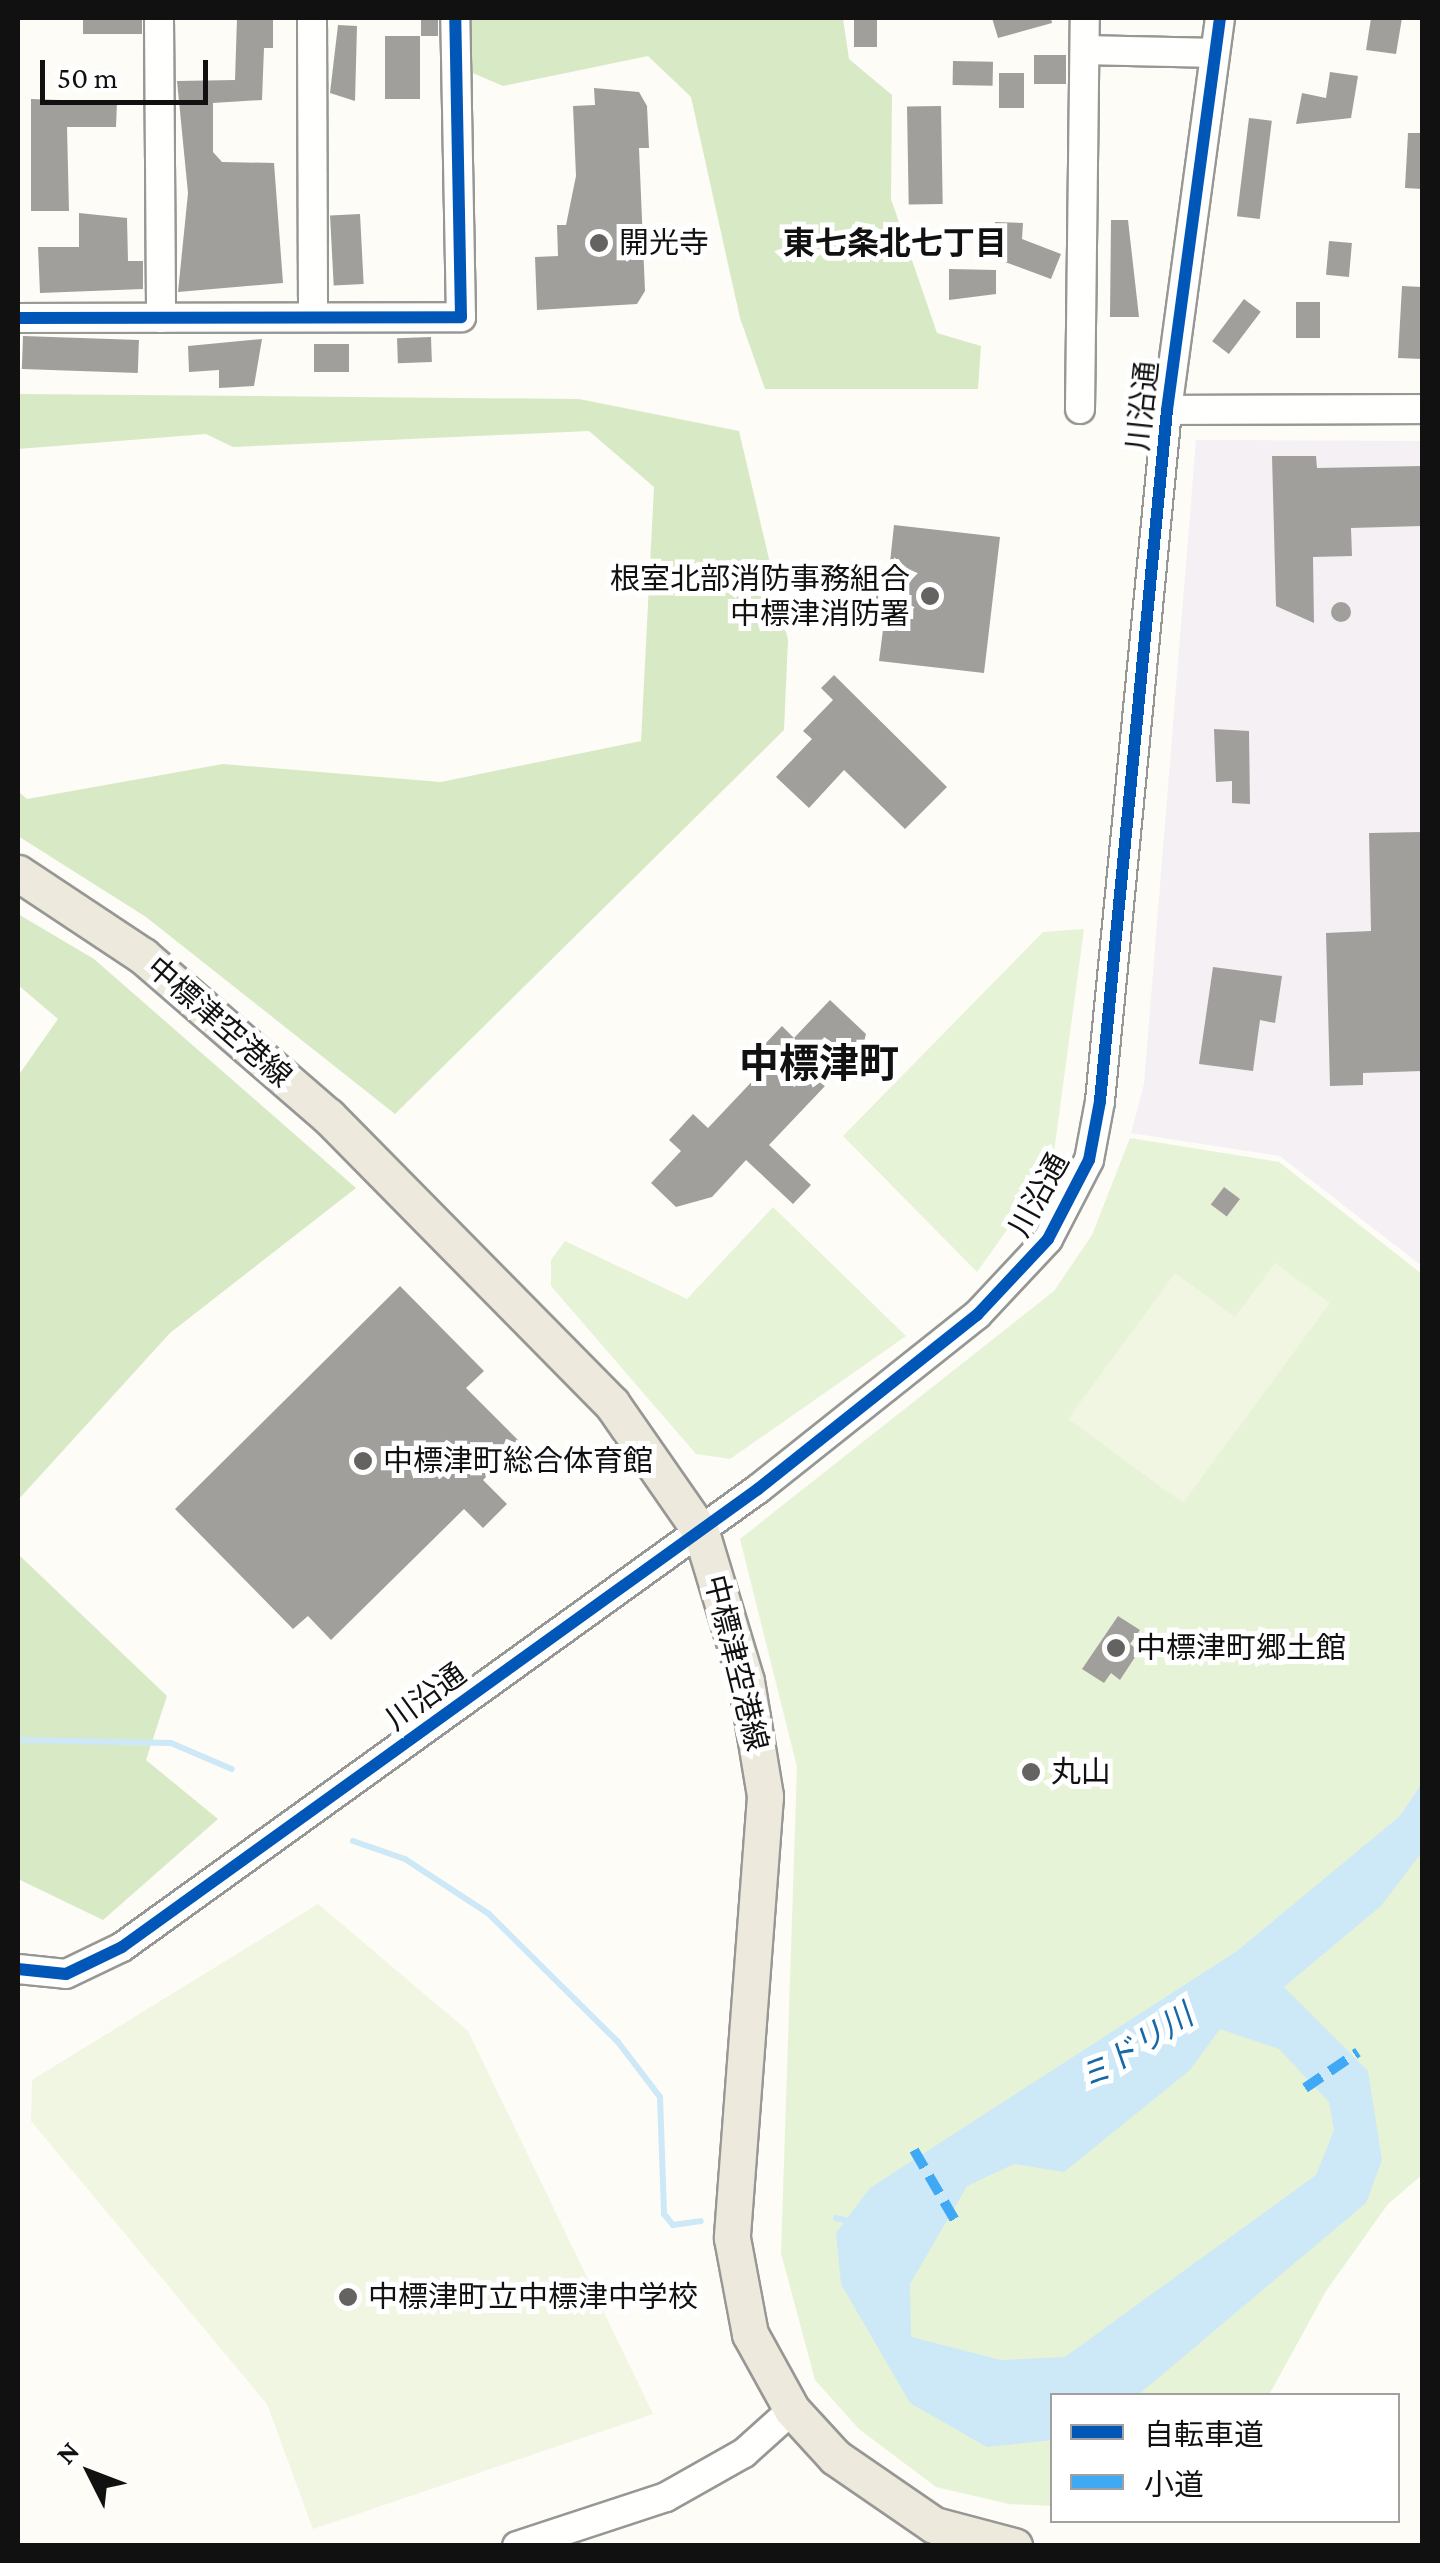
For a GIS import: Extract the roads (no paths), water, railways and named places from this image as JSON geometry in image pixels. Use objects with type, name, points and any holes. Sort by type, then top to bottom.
[{"type":"main road","name":"中標津空港線","points":[[18,873],[143,956],[328,1116],[612,1404],[701,1532],[746,1681],[765,1796],[732,2238],[750,2334],[792,2410],[835,2457],[934,2524],[1014,2546]]},
{"type":"street","points":[[159,18],[161,318]]},
{"type":"street","points":[[312,18],[313,317]]},
{"type":"street","points":[[18,318],[461,317],[455,18]]},
{"type":"street","points":[[1080,409],[1085,18]]},
{"type":"street","name":"川沿通","points":[[18,1969],[66,1974],[122,1948],[701,1532],[1018,1278],[1089,1160],[1113,1004],[1167,410],[1220,18]]},
{"type":"street","points":[[1085,50],[1215,53]]},
{"type":"street","points":[[1167,410],[1422,409]]},
{"type":"street","points":[[517,2546],[666,2496],[744,2454],[792,2410]]},
{"type":"water","points":[[1422,1783],[1422,1852],[1381,1906],[1284,1987],[1368,2071],[1382,2160],[1366,2203],[1140,2393],[1050,2393],[1050,2440],[987,2447],[910,2403],[841,2284],[836,2233],[870,2188],[1237,1951],[1400,1816]],"holes":[[[1220,2029],[1279,2049],[1329,2102],[1334,2130],[1316,2175],[1065,2357],[1001,2360],[911,2337],[910,2284],[967,2186],[1014,2164],[1064,2172],[1190,2070]]]},
{"type":"waterway","name":"ミドリ川","points":[[18,1740],[171,1743],[232,1769]]},
{"type":"waterway","name":"ミドリ川","points":[[353,1841],[405,1859],[489,1914],[618,2042],[660,2097],[664,2214],[673,2225],[701,2221]]},
{"type":"waterway","name":"ミドリ川","points":[[836,2218],[854,2222]]},
{"type":"place","name":"開光寺","points":[[599,243]]},
{"type":"place","name":"根室北部消防事務組合 中標津消防署","points":[[930,596]]},
{"type":"place","name":"中標津町総合体育館","points":[[363,1461]]},
{"type":"place","name":"中標津町郷土館","points":[[1116,1648]]},
{"type":"place","name":"丸山","points":[[1031,1772]]},
{"type":"place","name":"中標津町立中標津中学校","points":[[348,2297]]},
{"type":"district","name":"東七条北七丁目","points":[[895,243]]},
{"type":"district","name":"中標津町","points":[[819,1064]]}]
